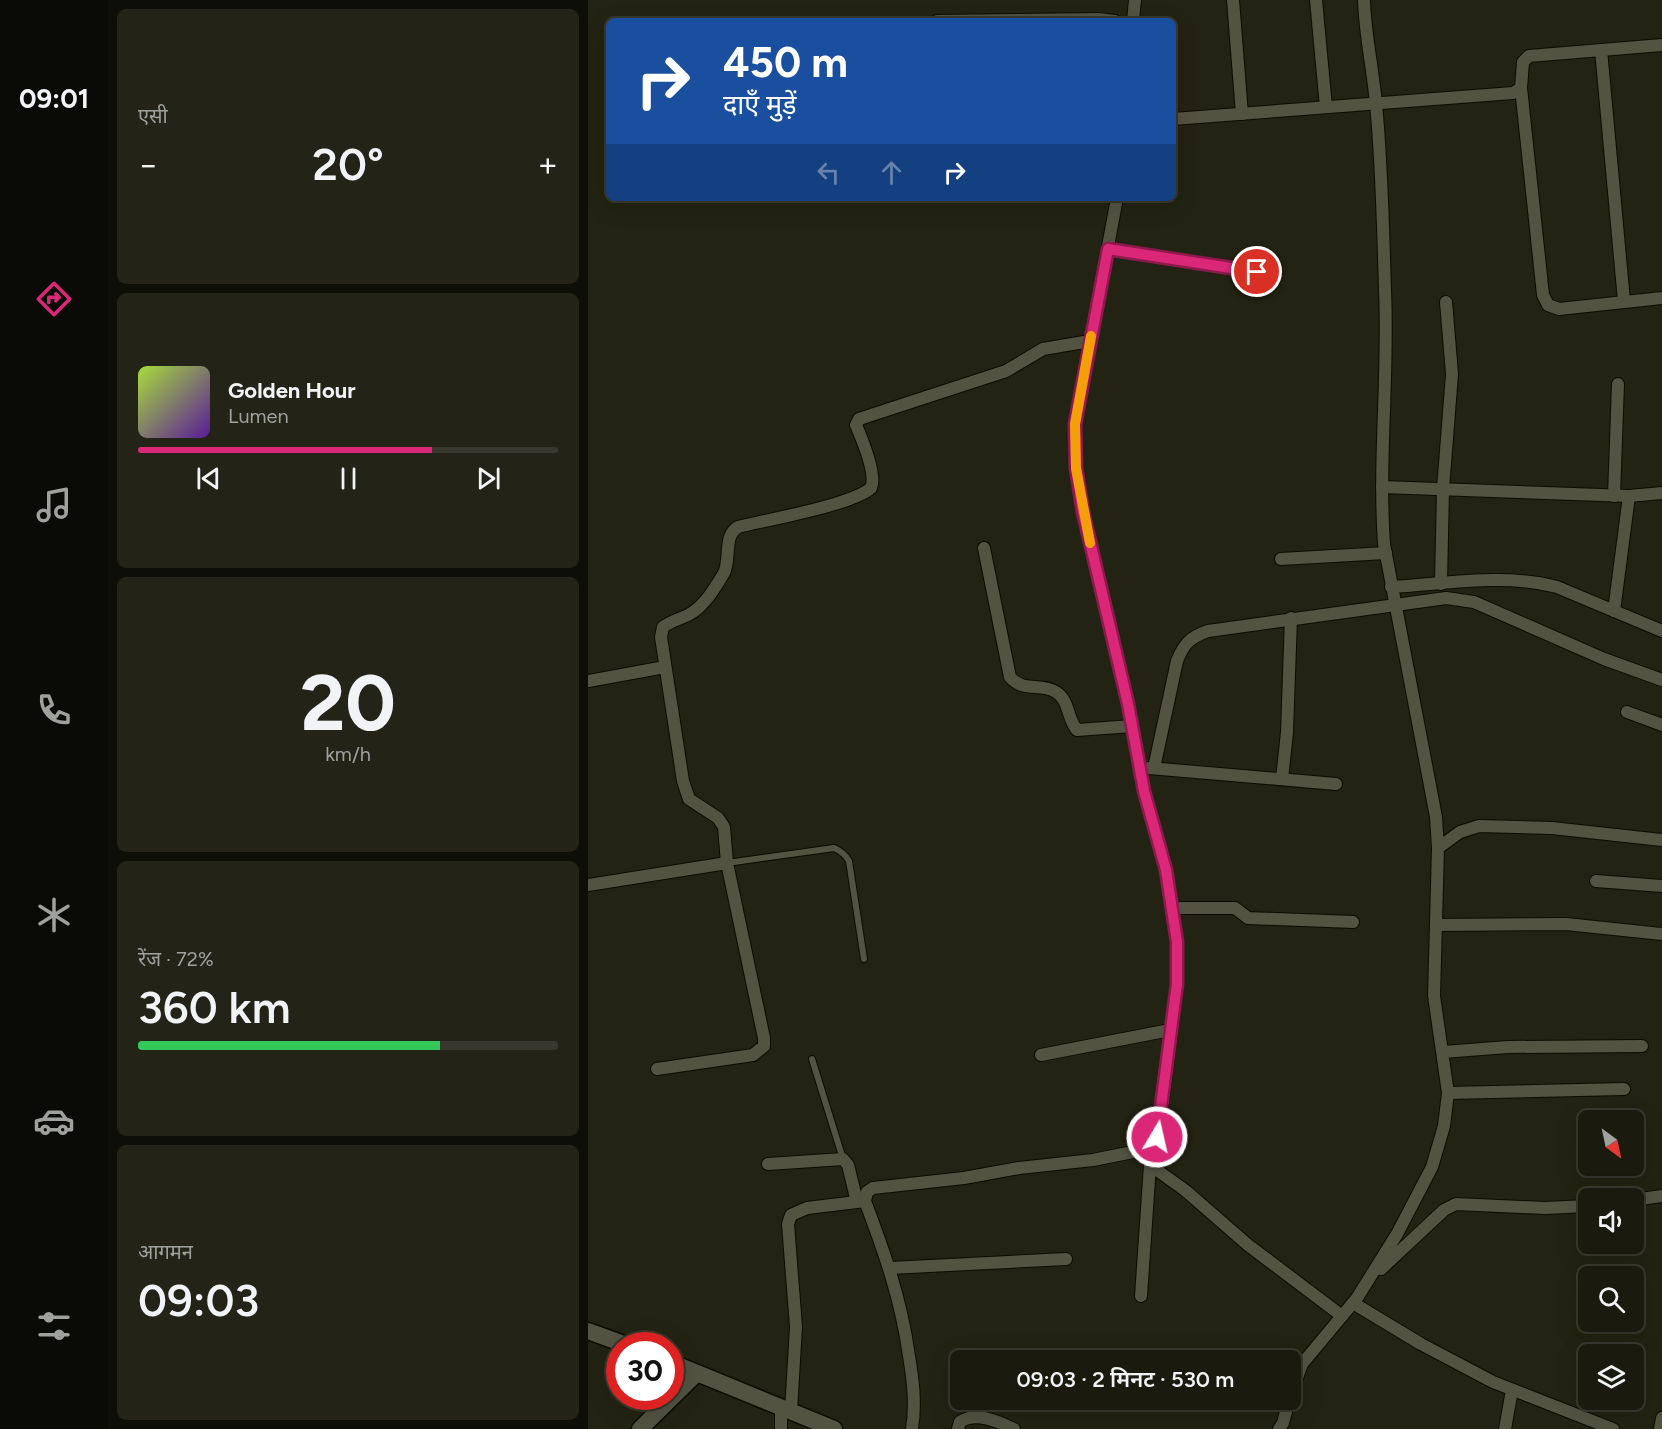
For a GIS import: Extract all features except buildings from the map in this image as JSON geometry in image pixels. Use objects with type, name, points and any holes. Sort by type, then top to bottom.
[{"type":"main road","points":[[588,1331],[606,1338]]},
{"type":"main road","points":[[684,1368],[834,1429]]},
{"type":"main road","points":[[640,1429],[697,1373]]},
{"type":"street","points":[[1133,18],[1135,0]]},
{"type":"street","points":[[1233,0],[1242,114]]},
{"type":"street","points":[[1316,0],[1326,107]]},
{"type":"street","points":[[1301,1367],[1371,1278],[1402,1225],[1432,1167],[1444,1126],[1448,1093],[1434,996],[1438,848],[1436,817],[1386,553],[1382,487],[1386,293],[1376,103],[1367,49],[1364,0]]},
{"type":"street","points":[[1662,45],[1525,58],[1521,88],[1545,301],[1553,308],[1559,309],[1662,298]]},
{"type":"street","points":[[1601,50],[1624,302]]},
{"type":"street","points":[[1176,119],[1513,93],[1521,88]]},
{"type":"street","points":[[1116,201],[1075,424],[1076,468],[1083,512],[1132,726],[1148,768]]},
{"type":"street","points":[[1441,584],[1443,489],[1452,374],[1446,302]]},
{"type":"street","points":[[657,1069],[753,1055],[764,1046],[727,863],[722,821],[694,803],[686,793],[661,631],[668,623],[698,609],[714,590],[727,566],[732,530],[815,509],[862,494],[871,488],[873,480],[856,425],[859,419],[1006,371],[1044,349],[1090,341]]},
{"type":"street","points":[[1614,496],[1618,384]]},
{"type":"street","points":[[1382,487],[1614,496],[1662,493]]},
{"type":"street","points":[[1614,611],[1629,496]]},
{"type":"street","points":[[984,548],[1010,677],[1021,686],[1052,690],[1058,693],[1065,701],[1077,730],[1132,726]]},
{"type":"street","points":[[1281,559],[1386,553]]},
{"type":"street","points":[[782,1429],[796,1327],[788,1224],[791,1215],[807,1208],[861,1201],[873,1188],[964,1179],[1019,1168],[1093,1160],[1126,1154],[1154,1143],[1158,1131],[1178,961],[1173,908],[1146,796],[1148,768],[1177,661],[1182,647],[1188,640],[1208,631],[1291,618],[1441,584],[1476,581],[1539,582],[1557,587],[1662,631]]},
{"type":"street","points":[[1393,596],[1446,598],[1474,602],[1584,650],[1662,680]]},
{"type":"street","points":[[1282,779],[1287,732],[1291,618]]},
{"type":"street","points":[[588,681],[665,667]]},
{"type":"street","points":[[1627,712],[1662,725]]},
{"type":"street","points":[[1148,768],[1336,784]]},
{"type":"street","points":[[1438,848],[1460,832],[1479,826],[1552,828],[1662,840]]},
{"type":"street","points":[[588,885],[727,863]]},
{"type":"street","points":[[1596,881],[1662,886]]},
{"type":"street","points":[[1173,908],[1235,908],[1248,918],[1353,922]]},
{"type":"street","points":[[1436,925],[1566,924],[1662,934]]},
{"type":"street","points":[[1041,1055],[1170,1030]]},
{"type":"street","points":[[1443,1052],[1508,1047],[1642,1046]]},
{"type":"street","points":[[1448,1093],[1624,1089]]},
{"type":"street","points":[[1141,1296],[1150,1165],[1148,1147]]},
{"type":"street","points":[[768,1164],[843,1159],[848,1165],[890,1268],[905,1326],[912,1370],[914,1411],[912,1429]]},
{"type":"street","points":[[1150,1165],[1186,1191],[1248,1245],[1342,1316]]},
{"type":"street","points":[[1644,1199],[1662,1196]]},
{"type":"street","points":[[1371,1278],[1444,1210],[1456,1204],[1545,1208],[1578,1206]]},
{"type":"street","points":[[890,1268],[1066,1259]]},
{"type":"street","points":[[1353,1303],[1421,1344],[1512,1390],[1613,1429]]},
{"type":"street","points":[[1505,1429],[1512,1390]]},
{"type":"street","points":[[1279,1429],[1286,1410]]},
{"type":"street","points":[[958,1429],[960,1422],[970,1418],[990,1419],[1014,1429]]},
{"type":"street","points":[[1660,1429],[1662,1418]]},
{"type":"lane","points":[[1108,249],[1257,272]]},
{"type":"lane","points":[[727,863],[834,848],[840,850],[849,861],[864,959]]},
{"type":"lane","points":[[812,1059],[843,1159]]},
{"type":"slow traffic","points":[[1090,543],[1076,468],[1075,424],[1091,336]]},
{"type":"route","points":[[1157,1137],[1177,984],[1177,942],[1166,870],[1144,791],[1128,704],[1083,512],[1076,468],[1075,424],[1108,249],[1257,272]]}]
